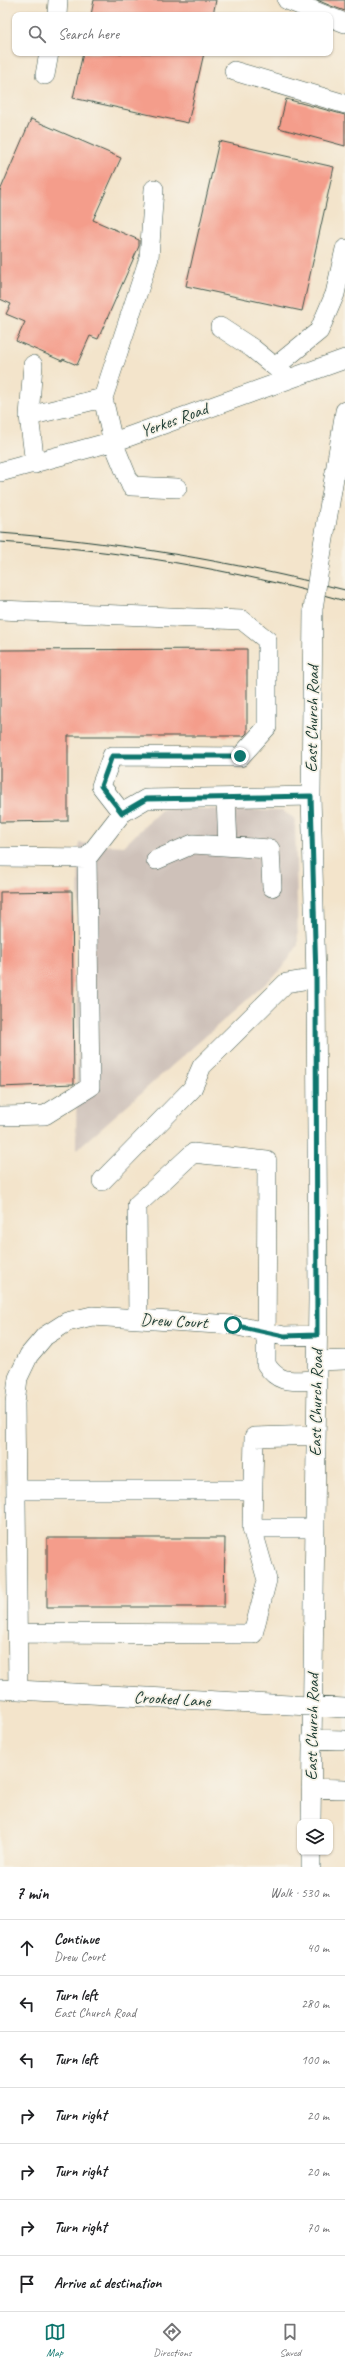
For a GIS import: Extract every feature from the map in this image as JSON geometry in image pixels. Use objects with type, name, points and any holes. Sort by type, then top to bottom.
[{"type":"street","points":[[287,0],[317,12]]},
{"type":"street","points":[[333,18],[345,23]]},
{"type":"street","points":[[45,75],[48,56]]},
{"type":"street","points":[[234,71],[318,94],[345,104]]},
{"type":"street","points":[[154,189],[149,258],[104,398],[113,442],[131,486],[178,488]]},
{"type":"street","points":[[220,327],[252,348],[282,373],[318,331],[342,278],[345,249]]},
{"type":"street","name":"Yerkes Road","points":[[0,472],[35,464],[113,442],[282,373],[345,359]]},
{"type":"street","points":[[33,365],[30,416],[35,464]]},
{"type":"street","points":[[30,416],[104,398]]},
{"type":"street","name":"East Church Road","points":[[311,1819],[317,1370],[316,978],[311,796],[313,609],[345,411]]},
{"type":"street","points":[[0,610],[242,620],[267,640],[267,727],[240,756],[112,756],[101,786],[122,813]]},
{"type":"street","points":[[0,1116],[45,1115],[90,1087],[87,858],[122,813],[146,799],[311,796]]},
{"type":"street","points":[[226,798],[228,846]]},
{"type":"street","points":[[156,860],[193,844],[270,849],[272,888]]},
{"type":"street","points":[[0,858],[87,858]]},
{"type":"street","points":[[102,1181],[192,1089],[202,1066],[286,983],[316,978]]},
{"type":"street","points":[[131,1319],[137,1205],[193,1154],[267,1161],[266,1364],[272,1374],[285,1380],[345,1360]]},
{"type":"street","name":"Drew Court","points":[[9,1690],[17,1633],[15,1403],[18,1378],[29,1355],[46,1336],[67,1322],[92,1316],[233,1325],[284,1336],[317,1335]]},
{"type":"street","points":[[17,1633],[253,1634],[267,1580],[252,1528],[254,1436],[316,1436]]},
{"type":"street","points":[[16,1490],[253,1490]]},
{"type":"street","points":[[252,1528],[314,1528]]},
{"type":"street","name":"Crooked Lane","points":[[9,1690],[345,1708]]},
{"type":"street","points":[[311,1739],[345,1740]]},
{"type":"street","points":[[311,1788],[345,1789]]},
{"type":"street","points":[[311,1855],[311,1867]]},
{"type":"shaded area","points":[[163,808],[283,811],[295,819],[298,945],[282,969],[76,1150],[79,843],[124,846]]},
{"type":"building","points":[[94,0],[216,0],[214,12],[92,12]]},
{"type":"building","points":[[317,0],[345,0],[345,11],[331,6]]},
{"type":"building","points":[[82,56],[203,56],[188,123],[73,98]]},
{"type":"building","points":[[286,99],[345,115],[345,146],[279,128]]},
{"type":"building","points":[[31,119],[121,158],[93,220],[139,240],[139,246],[98,339],[90,336],[77,365],[63,359],[62,361],[16,341],[25,322],[6,314],[11,304],[0,299],[0,191]]},
{"type":"building","points":[[219,141],[334,167],[302,311],[186,286]]},
{"type":"building","points":[[247,649],[247,733],[244,736],[68,736],[68,821],[0,822],[0,650]]},
{"type":"building","points":[[72,891],[74,1084],[0,1087],[0,892]]},
{"type":"building","points":[[47,1538],[225,1538],[224,1607],[47,1607]]},
{"type":"tram line","points":[[0,533],[131,547],[174,554],[259,570],[345,590]]},
{"type":"tram line","points":[[0,542],[88,550],[174,562],[260,579],[345,601]]},
{"type":"route","points":[[233,1325],[250,1327],[284,1336],[317,1335],[316,978],[311,796],[146,799],[122,813],[101,786],[112,756],[240,756]]}]
